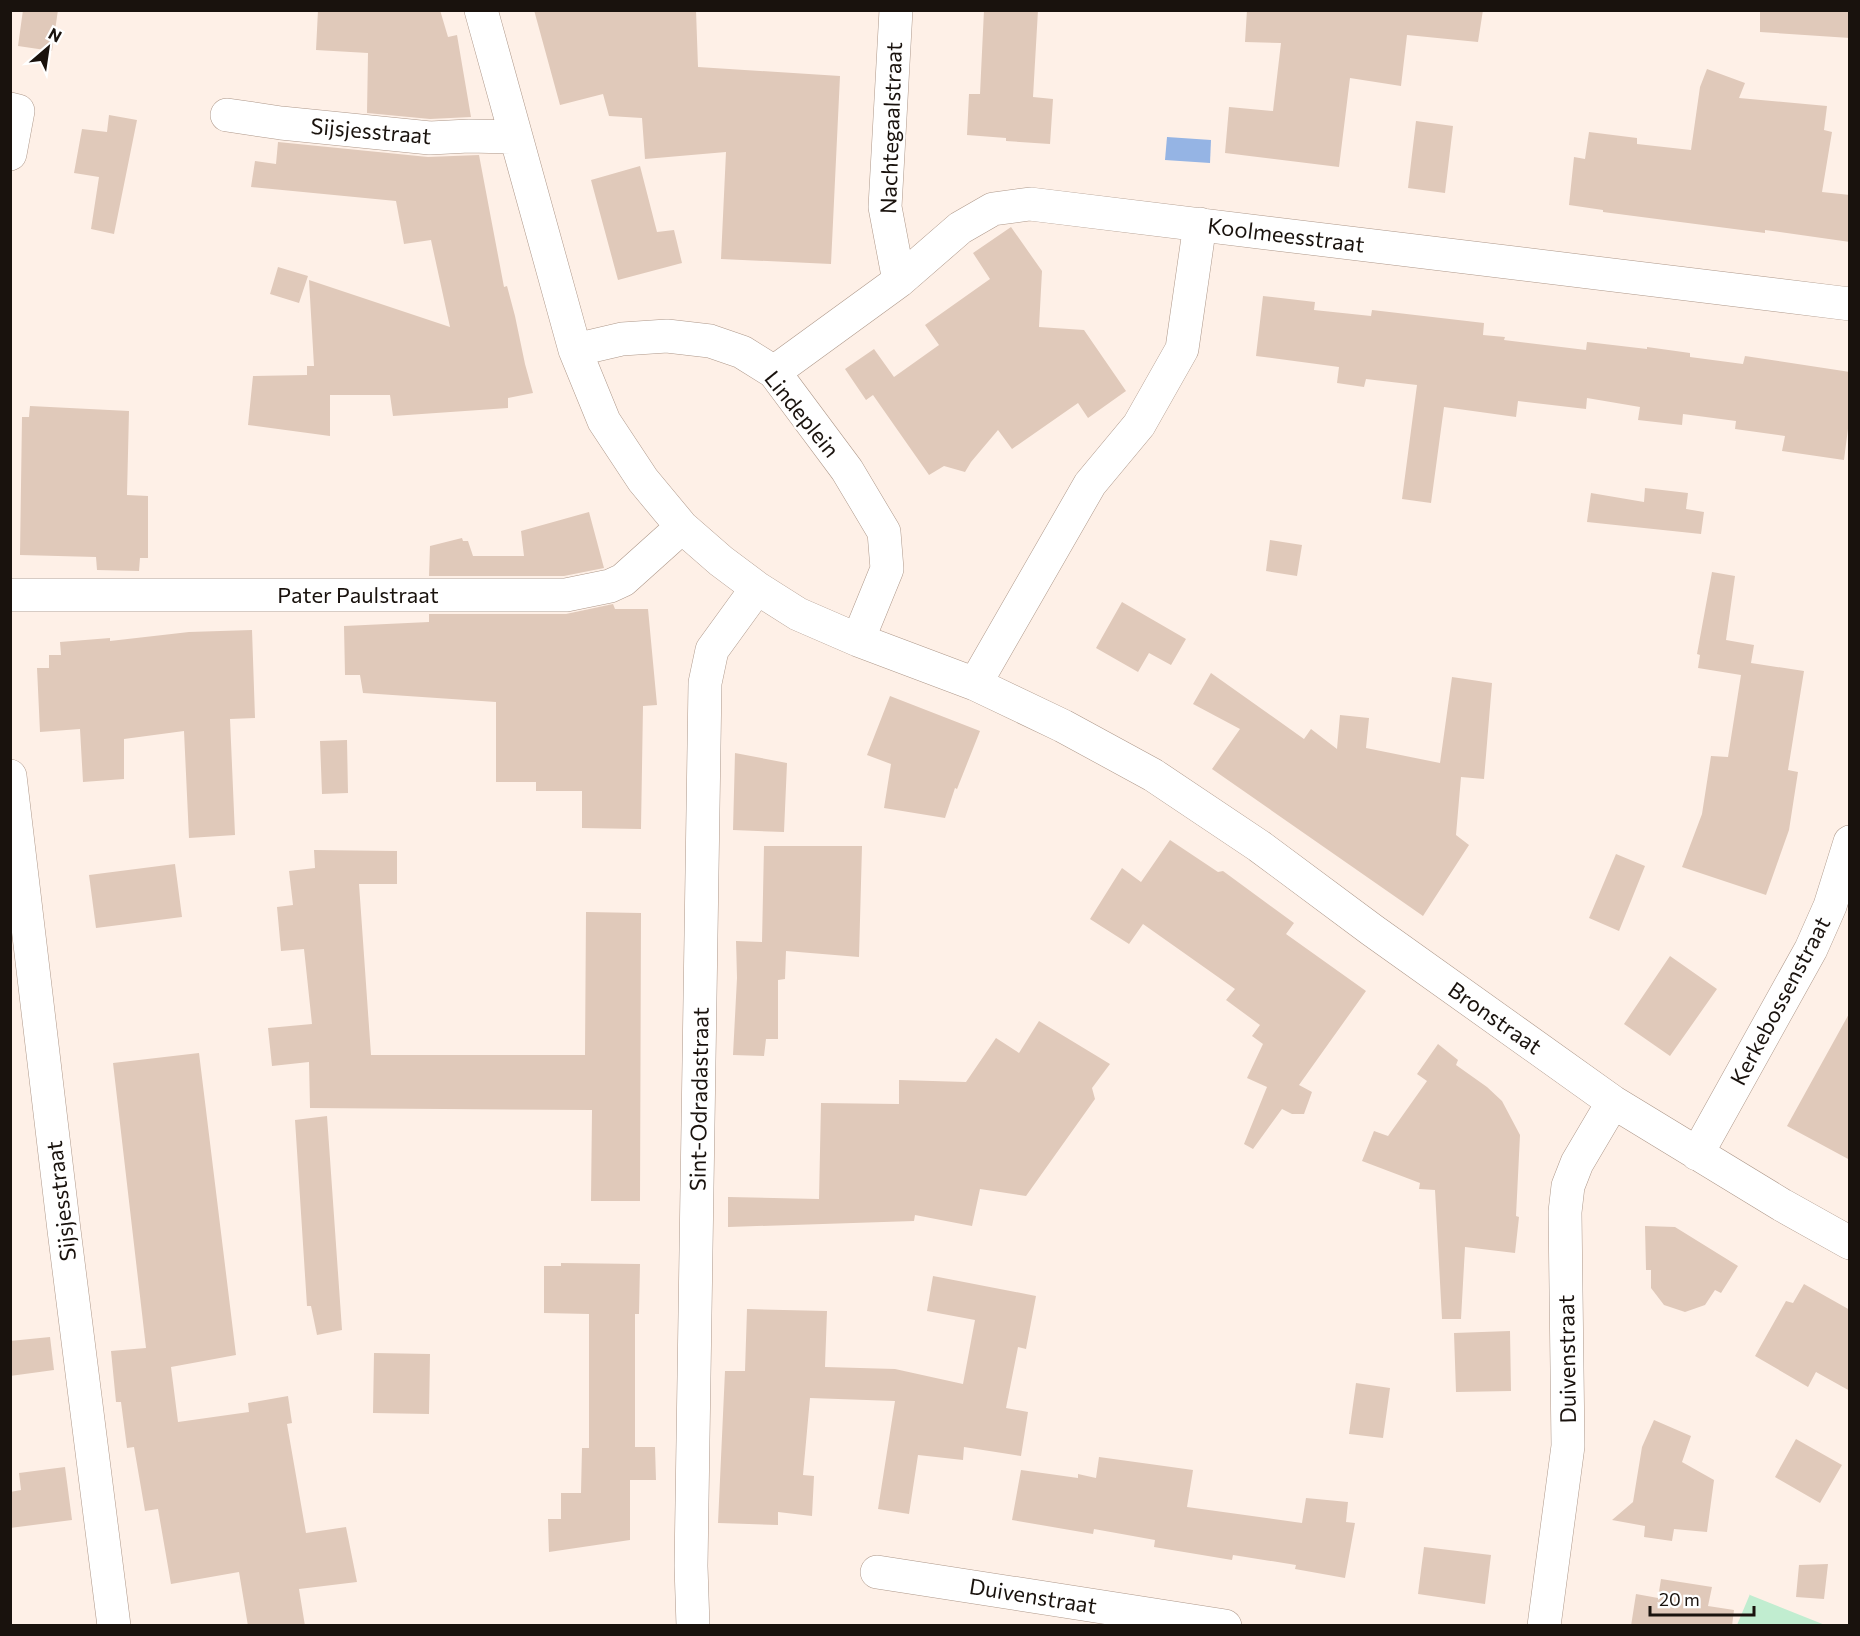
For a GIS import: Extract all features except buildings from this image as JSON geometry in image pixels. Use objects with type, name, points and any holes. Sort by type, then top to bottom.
[{"type":"street","points":[[481,10],[575,350],[604,421],[643,480],[682,527],[721,561],[757,588],[798,614],[858,640],[975,684],[1090,483],[1139,425],[1182,349],[1200,224]]},
{"type":"street","name":"Nachtegaalstraat","points":[[896,10],[885,207],[899,281]]},
{"type":"street","points":[[10,109],[18,111],[10,154]]},
{"type":"street","name":"Sijsjesstraat","points":[[228,115],[281,123],[430,138],[516,137]]},
{"type":"street","name":"Koolmeesstraat","points":[[774,372],[899,281],[960,228],[993,209],[1030,204],[1850,304]]},
{"type":"street","name":"Lindeplein","points":[[575,350],[622,339],[667,336],[710,341],[742,352],[774,372],[847,471],[884,532],[887,569],[858,640]]},
{"type":"street","name":"Pater Paulstraat","points":[[10,595],[567,595],[610,586],[623,580],[682,527]]},
{"type":"street","name":"Sint-Odradastraat","points":[[693,1626],[705,683],[712,650],[757,588]]},
{"type":"street","name":"Bronstraat","points":[[975,684],[1063,726],[1153,775],[1259,846],[1372,930],[1613,1102],[1696,1154],[1850,1243]]},
{"type":"street","name":"Sijsjesstraat","points":[[10,776],[114,1626]]},
{"type":"street","name":"Kerkebossenstraat","points":[[1696,1154],[1810,949],[1830,906],[1850,842]]},
{"type":"street","name":"Duivenstraat","points":[[1544,1626],[1568,1446],[1565,1212],[1568,1186],[1577,1163],[1613,1102]]},
{"type":"street","name":"Duivenstraat","points":[[877,1572],[1225,1626]]},
{"type":"green space","points":[[1750,1595],[1825,1625],[1737,1625]]},
{"type":"water","points":[[1167,137],[1211,140],[1210,163],[1165,160]]}]
